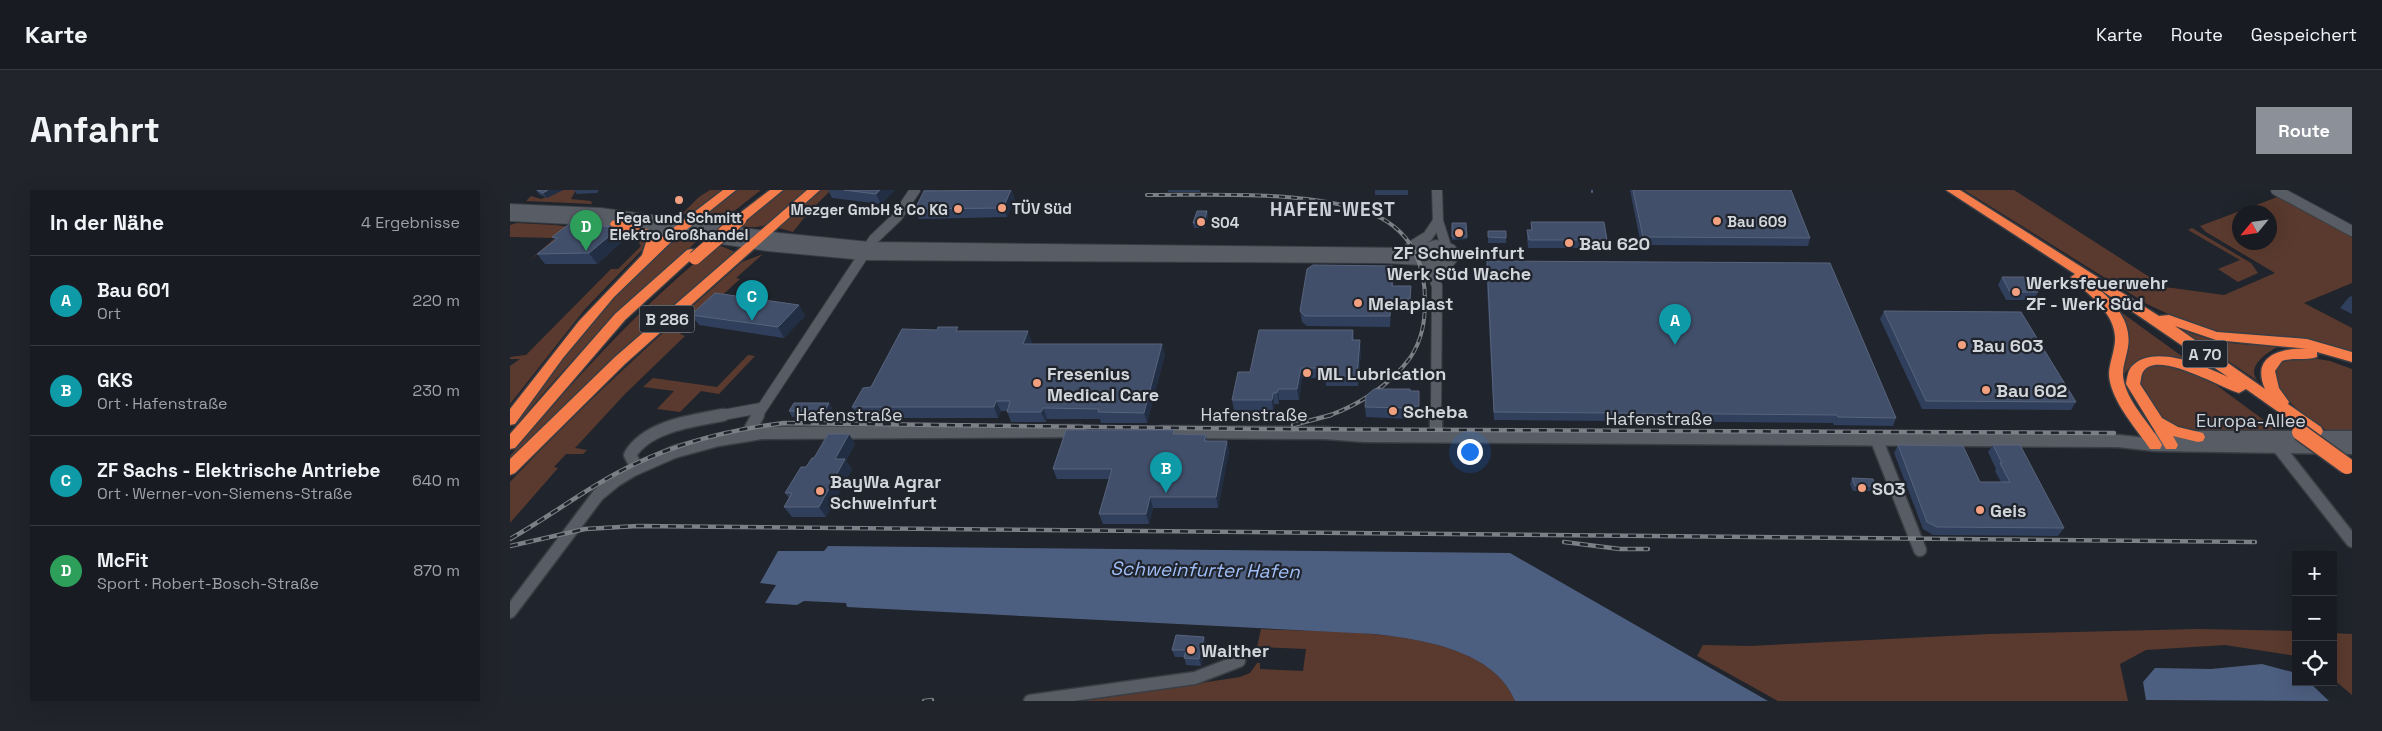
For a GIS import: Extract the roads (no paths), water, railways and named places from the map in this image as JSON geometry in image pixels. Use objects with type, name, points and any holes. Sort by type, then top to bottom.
[{"type":"highway","points":[[510,420],[593,312],[646,257],[679,228],[730,190]]},
{"type":"highway","name":"B 286","points":[[510,444],[604,338],[631,318],[693,255],[766,190]]},
{"type":"highway","name":"B 286","points":[[735,219],[777,190]]},
{"type":"highway","points":[[757,240],[814,190]]},
{"type":"highway","name":"A 70","points":[[1939,190],[2077,277],[2300,432],[2350,464]]},
{"type":"highway","name":"A 70","points":[[1952,190],[2115,293],[2316,431],[2350,464]]},
{"type":"highway","points":[[616,224],[644,231],[653,238],[653,244],[646,257]]},
{"type":"highway","name":"B 286","points":[[510,470],[582,396],[757,240]]},
{"type":"highway","points":[[2077,277],[2114,313],[2123,337],[2116,361],[2117,385],[2161,441]]},
{"type":"highway","points":[[2115,293],[2178,324],[2207,334],[2236,340],[2307,344],[2352,357]]},
{"type":"highway","points":[[2294,416],[2277,398],[2267,381],[2267,368],[2274,359],[2287,354],[2307,353],[2352,366]]},
{"type":"highway","points":[[2161,441],[2157,422],[2133,384],[2133,374],[2136,369],[2148,362],[2167,361],[2181,364],[2239,388]]},
{"type":"highway","points":[[2157,422],[2174,431],[2198,437]]},
{"type":"street","points":[[747,435],[761,408],[866,251],[901,211],[916,190]]},
{"type":"street","points":[[1424,259],[1432,246],[1438,225],[1437,190]]},
{"type":"street","points":[[2276,190],[2352,231]]},
{"type":"street","points":[[512,207],[589,212],[679,228],[699,235],[894,255],[958,252]]},
{"type":"street","points":[[510,216],[711,229],[757,240],[835,254],[866,251],[1329,256],[1424,259]]},
{"type":"street","points":[[1436,436],[1437,286],[1444,266],[1452,262],[1455,255],[1446,246],[1438,225]]},
{"type":"street","points":[[1384,252],[1419,243],[1438,225]]},
{"type":"street","points":[[1432,246],[1446,246]]},
{"type":"street","points":[[1329,256],[1384,252],[1408,253],[1444,266]]},
{"type":"street","points":[[835,254],[850,264],[851,274]]},
{"type":"street","points":[[851,274],[863,266],[894,255]]},
{"type":"street","points":[[1424,259],[1437,286]]},
{"type":"street","points":[[637,468],[630,461],[629,455],[632,448],[643,439],[681,425],[761,408]]},
{"type":"street","name":"Hafenstraße","points":[[510,612],[598,495],[614,482],[637,468],[684,450],[747,435],[781,432],[1094,431]]},
{"type":"street","name":"Hafenstraße","points":[[1150,432],[1365,436],[2161,441]]},
{"type":"street","name":"Europa-Allee","points":[[2161,441],[2198,437],[2352,437]]},
{"type":"street","points":[[1876,438],[1920,550]]},
{"type":"street","name":"Europa-Allee","points":[[2161,441],[2278,448],[2352,448]]},
{"type":"street","points":[[2278,448],[2352,541]]},
{"type":"street","points":[[1030,701],[1195,678],[1239,661]]},
{"type":"water","name":"Schweinfurter Hafen","points":[[828,546],[1510,553],[1768,701],[1515,701],[1505,684],[1491,670],[1474,659],[1434,644],[1374,634],[847,607],[846,603],[804,601],[797,605],[765,603],[776,585],[760,583],[778,551],[824,551]]},
{"type":"water","points":[[2262,664],[2292,672],[2292,686],[2313,686],[2329,701],[2146,700],[2143,682],[2155,668],[2211,669]]},
{"type":"railway","points":[[1147,195],[1263,196],[1323,201],[1375,215],[1388,222],[1407,240],[1419,262],[1424,287],[1424,316],[1422,331],[1417,344],[1410,358],[1393,377],[1362,400],[1329,415]]},
{"type":"railway","points":[[1293,425],[1329,415]]},
{"type":"railway","points":[[510,539],[603,481],[657,454],[698,440],[740,430],[784,423],[1263,429],[2114,433]]},
{"type":"railway","points":[[510,546],[585,529],[638,526],[2255,542]]},
{"type":"railway","points":[[1564,542],[1620,549],[1648,549]]},
{"type":"railway","points":[[924,701],[932,700]]},
{"type":"place","name":"Fega und Schmitt Elektro Großhandel","points":[[679,200]]},
{"type":"place","name":"TÜV Süd","points":[[1002,208]]},
{"type":"place","name":"Mezger GmbH & Co KG","points":[[958,209]]},
{"type":"place","name":"Bau 609","points":[[1717,221]]},
{"type":"place","name":"S04","points":[[1201,222]]},
{"type":"place","name":"ZF Schweinfurt Werk Süd Wache","points":[[1459,233]]},
{"type":"place","name":"Bau 620","points":[[1569,243]]},
{"type":"place","name":"McFit","points":[[586,251]]},
{"type":"place","name":"Werksfeuerwehr ZF - Werk Süd","points":[[2016,292]]},
{"type":"place","name":"Melaplast","points":[[1358,303]]},
{"type":"place","name":"ZF Sachs - Elektrische Antriebe","points":[[752,321]]},
{"type":"place","name":"Bau 601","points":[[1675,345]]},
{"type":"place","name":"Bau 603","points":[[1962,345]]},
{"type":"place","name":"ML Lubrication","points":[[1307,373]]},
{"type":"place","name":"Fresenius Medical Care","points":[[1037,383]]},
{"type":"place","name":"Bau 602","points":[[1986,390]]},
{"type":"place","name":"Scheba","points":[[1393,411]]},
{"type":"place","name":"S03","points":[[1862,488]]},
{"type":"place","name":"BayWa Agrar Schweinfurt","points":[[820,491]]},
{"type":"place","name":"GKS","points":[[1166,493]]},
{"type":"place","name":"Geis","points":[[1980,510]]},
{"type":"place","name":"Walther","points":[[1191,650]]},
{"type":"district","name":"HAFEN-WEST","points":[[1333,209]]}]
